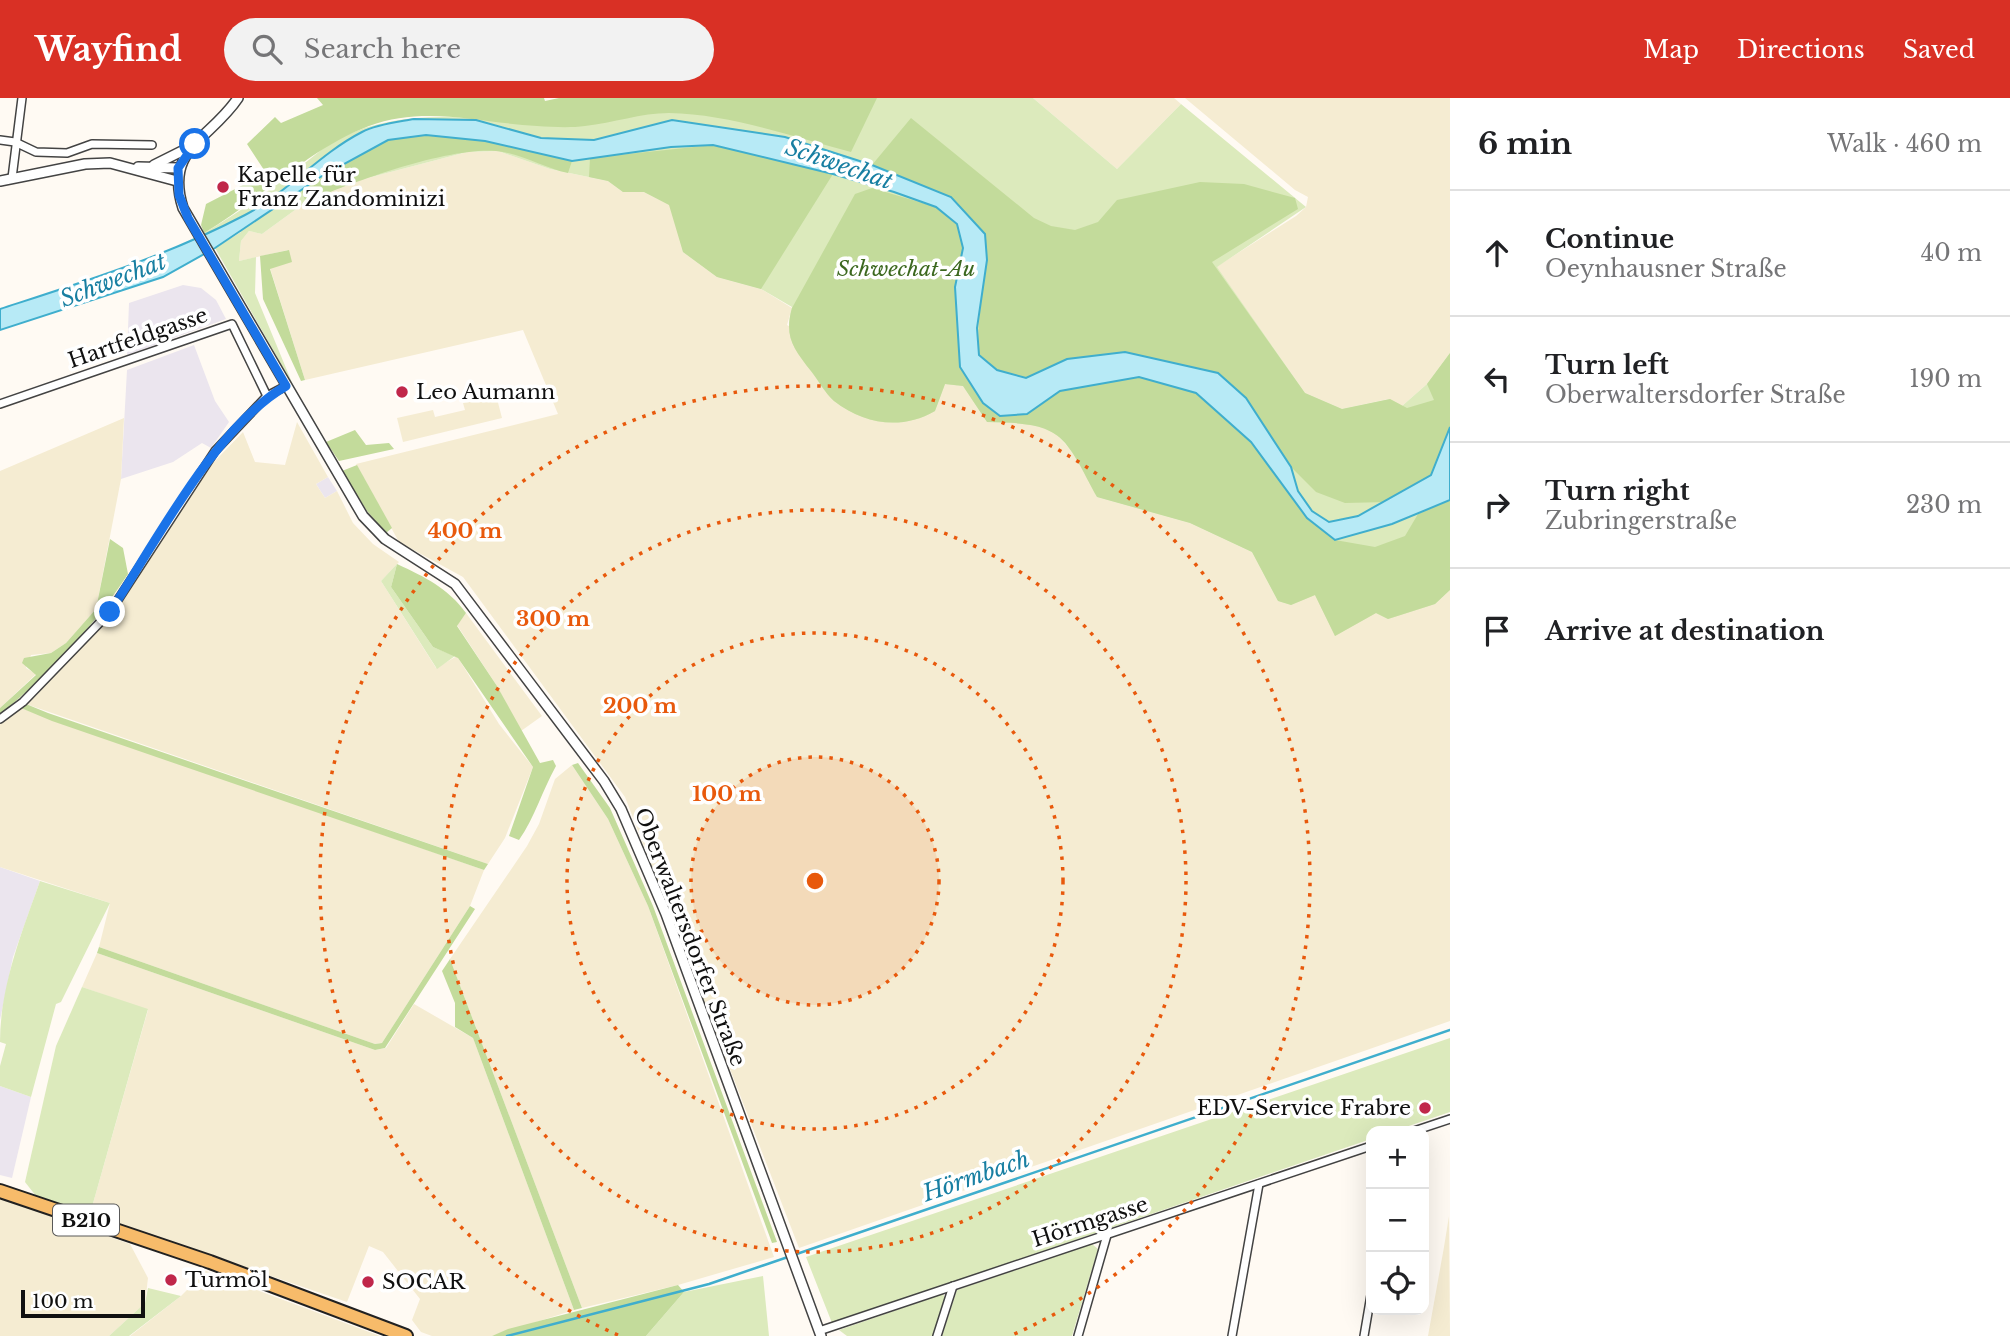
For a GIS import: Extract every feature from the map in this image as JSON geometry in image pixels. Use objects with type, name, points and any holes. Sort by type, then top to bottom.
[{"type":"main road","name":"B210","points":[[0,1191],[199,1258],[406,1336]]},
{"type":"street","points":[[12,178],[22,98]]},
{"type":"street","points":[[0,181],[85,164],[110,163],[177,181],[178,168],[193,145],[229,112],[238,98]]},
{"type":"street","points":[[0,140],[15,142],[36,152],[67,153],[92,144],[152,145]]},
{"type":"street","points":[[153,166],[193,145]]},
{"type":"street","points":[[133,168],[178,168]]},
{"type":"street","name":"Oberwaltersdorfer Straße","points":[[177,181],[181,200],[191,222],[363,516],[385,540],[455,584],[597,771],[621,809],[666,914],[820,1334]]},
{"type":"street","name":"Hartfeldgasse","points":[[0,404],[232,324],[267,396]]},
{"type":"street","points":[[0,719],[23,702],[110,612],[215,451],[267,396],[286,386]]},
{"type":"street","points":[[1429,1126],[1450,1119]]},
{"type":"street","name":"Hörmgasse","points":[[820,1334],[953,1286],[1366,1148]]},
{"type":"street","points":[[1232,1336],[1259,1184]]},
{"type":"street","points":[[1078,1336],[1107,1235]]},
{"type":"street","points":[[937,1336],[953,1286]]},
{"type":"street","points":[[1364,1336],[1368,1315]]},
{"type":"shaded area","points":[[1033,98],[1174,98],[1181,104],[1117,169]]},
{"type":"shaded area","points":[[1185,98],[1450,98],[1450,353],[1427,384],[1402,406],[1389,399],[1342,409],[1305,393],[1216,267],[1296,216],[1306,207],[1308,197],[1295,190]]},
{"type":"shaded area","points":[[498,151],[550,169],[608,181],[623,192],[644,192],[670,205],[683,252],[717,277],[761,289],[792,308],[787,325],[935,411],[944,383],[963,386],[987,422],[1031,423],[1055,433],[1073,452],[1097,497],[1190,523],[1252,552],[1278,601],[1291,605],[1315,594],[1376,613],[1435,604],[1450,590],[1450,1021],[799,1248],[625,797],[463,577],[399,542],[356,464],[558,414],[523,330],[305,380],[270,268],[288,250],[239,261],[241,241],[249,231],[262,234],[306,202],[356,181],[467,152]]},
{"type":"shaded area","points":[[183,285],[201,288],[216,300],[226,319],[127,355],[129,303]]},
{"type":"shaded area","points":[[194,345],[215,401],[229,422],[211,448],[202,443],[173,462],[121,479],[127,370]]},
{"type":"shaded area","points":[[496,395],[502,418],[403,442],[397,418],[433,410],[435,417],[465,410],[463,403]]},
{"type":"shaded area","points":[[124,418],[121,479],[96,609],[66,643],[51,653],[31,655],[26,668],[36,674],[0,708],[0,471]]},
{"type":"shaded area","points":[[297,422],[328,477],[316,484],[325,498],[337,491],[353,523],[373,544],[399,562],[381,581],[436,668],[457,656],[499,724],[533,767],[505,838],[488,864],[26,704],[111,615],[213,463],[243,432],[255,462],[285,465]]},
{"type":"shaded area","points":[[328,477],[337,491],[325,498],[316,484]]},
{"type":"shaded area","points":[[466,613],[542,716],[521,731],[497,686],[457,625]]},
{"type":"shaded area","points":[[21,708],[484,870],[470,906],[382,1043],[375,1044],[99,947],[110,903],[0,867],[0,724]]},
{"type":"shaded area","points":[[572,765],[608,819],[648,906],[774,1257],[678,1285],[582,1308],[450,959],[527,846],[539,824],[555,779]]},
{"type":"shaded area","points":[[0,867],[40,881],[13,957],[0,1020]]},
{"type":"shaded area","points":[[97,953],[375,1050],[386,1048],[414,1004],[473,1038],[574,1310],[492,1336],[432,1336],[421,1332],[412,1320],[420,1299],[383,1252],[369,1246],[347,1302],[90,1214],[148,1010],[82,987]]},
{"type":"shaded area","points":[[0,1086],[31,1097],[12,1178],[0,1175]]},
{"type":"shaded area","points":[[0,1198],[130,1244],[148,1278],[145,1303],[109,1336],[0,1336]]},
{"type":"shaded area","points":[[1449,1216],[1450,1336],[1428,1336],[1444,1247]]},
{"type":"shaded area","points":[[206,1271],[380,1336],[130,1336],[181,1296]]},
{"type":"green space","points":[[317,98],[544,98],[545,101],[559,98],[877,98],[851,152],[738,122],[692,114],[658,113],[579,127],[432,116],[390,120],[369,126],[325,148],[204,233],[201,225],[206,204],[266,173],[247,144],[275,117],[281,123],[323,105]]},
{"type":"green space","name":"Schwechat-Au","points":[[582,98],[1033,98],[1117,169],[1181,104],[1306,207],[1217,267],[1305,393],[1342,409],[1390,399],[1402,406],[1427,384],[1450,353],[1450,590],[1435,604],[1388,619],[1376,613],[1335,636],[1315,595],[1291,605],[1278,601],[1252,552],[1190,523],[1097,497],[1076,458],[1058,436],[1031,425],[987,422],[963,386],[945,384],[935,411],[910,421],[897,423],[871,420],[846,409],[828,394],[795,348],[789,326],[792,307],[761,289],[717,277],[683,252],[670,205],[644,192],[623,192],[608,181],[550,169],[498,151],[467,152],[356,181],[306,202],[262,234],[249,231],[241,241],[239,261],[256,257],[255,293],[293,385],[215,248],[241,232],[204,233],[286,178],[329,144],[370,127],[430,117],[582,126]]},
{"type":"green space","points":[[911,118],[1034,218],[1051,226],[1075,230],[1098,222],[1117,200],[1200,182],[1244,184],[1295,198],[1298,209],[1212,262],[1305,393],[1342,409],[1390,399],[1407,408],[1434,400],[1427,384],[1450,353],[1450,427],[1431,475],[1387,502],[1345,503],[1316,492],[1291,467],[1246,398],[1218,373],[1125,352],[1067,359],[1026,378],[997,370],[979,356],[985,234],[872,165]]},
{"type":"green space","points":[[426,135],[485,141],[572,161],[568,173],[505,152],[452,154],[373,176],[306,202],[301,190],[387,140]]},
{"type":"green space","points":[[713,145],[833,174],[761,289],[717,277],[683,252],[669,205],[644,192],[623,192],[608,181],[589,177],[590,158]]},
{"type":"green space","points":[[872,188],[936,207],[957,224],[963,248],[955,288],[960,367],[1027,414],[1060,391],[1139,377],[1165,382],[1195,393],[1251,442],[1307,518],[1335,540],[1375,547],[1405,536],[1418,514],[1450,500],[1450,590],[1435,604],[1388,619],[1376,613],[1335,636],[1315,595],[1291,605],[1278,601],[1252,552],[1190,523],[1097,497],[1076,458],[1058,436],[1031,425],[987,422],[963,386],[945,384],[935,411],[897,423],[871,420],[834,401],[795,348],[790,334],[790,318],[792,308],[855,194]]},
{"type":"green space","points":[[289,250],[292,262],[270,269],[305,380],[301,381],[263,299],[260,256]]},
{"type":"green space","points":[[355,430],[366,445],[389,443],[394,449],[339,461],[326,442]]},
{"type":"green space","points":[[357,465],[392,528],[386,533],[367,511],[342,471]]},
{"type":"green space","points":[[110,539],[123,548],[128,574],[100,613],[69,649],[0,715],[0,708],[36,675],[22,663],[24,658],[51,653],[66,643],[96,609]]},
{"type":"green space","points":[[397,564],[391,587],[433,647],[455,656],[437,669],[381,581]]},
{"type":"green space","points":[[397,564],[444,590],[459,604],[466,613],[457,626],[497,686],[540,763],[553,760],[556,766],[519,840],[509,836],[533,767],[458,658],[433,647],[391,587]]},
{"type":"green space","points":[[26,704],[488,864],[484,870],[52,721],[21,708]]},
{"type":"green space","points":[[578,763],[610,808],[653,906],[777,1242],[772,1243],[648,906],[608,819],[572,765]]},
{"type":"green space","points":[[40,881],[110,903],[61,1002],[56,1004],[31,1097],[0,1086],[0,1066],[6,1044],[0,1042],[8,980]]},
{"type":"green space","points":[[470,906],[475,909],[385,1048],[375,1050],[97,953],[99,947],[375,1044],[382,1043]]},
{"type":"green space","points":[[450,959],[582,1308],[574,1310],[473,1038],[455,1027],[455,1003],[442,971]]},
{"type":"green space","points":[[82,987],[148,1009],[90,1214],[36,1196],[25,1182],[56,1046]]},
{"type":"green space","points":[[1450,1038],[1450,1112],[1409,1126],[1366,1126],[1366,1141],[832,1323],[806,1257]]},
{"type":"green space","points":[[1092,1244],[1098,1249],[1072,1336],[942,1336],[957,1290]]},
{"type":"green space","points":[[763,1276],[769,1336],[646,1336],[684,1292]]},
{"type":"green space","points":[[678,1285],[684,1292],[646,1336],[492,1336],[508,1329]]},
{"type":"green space","points":[[148,1288],[181,1296],[129,1336],[109,1336],[145,1303]]},
{"type":"green space","points":[[943,1294],[946,1300],[934,1336],[847,1336],[839,1330]]},
{"type":"water","name":"Schwechat","points":[[414,119],[476,120],[541,138],[594,140],[672,120],[785,137],[872,165],[951,197],[985,234],[987,260],[977,328],[979,355],[997,370],[1026,378],[1067,359],[1125,352],[1218,373],[1246,398],[1291,467],[1298,491],[1312,511],[1329,522],[1358,516],[1431,475],[1450,427],[1450,500],[1392,524],[1335,540],[1307,518],[1251,442],[1196,393],[1139,377],[1060,391],[1027,414],[1000,416],[983,403],[960,367],[955,287],[963,248],[957,224],[936,207],[894,192],[713,145],[671,147],[572,161],[485,141],[426,135],[388,140],[322,176],[215,248],[163,277],[0,330],[0,309],[124,267],[215,230],[275,196],[331,151],[362,132],[381,125]]},
{"type":"waterway","name":"Hörmbach","points":[[507,1336],[709,1284],[1450,1030]]},
{"type":"place","name":"Kapelle für Franz Zandominizi","points":[[223,187]]},
{"type":"place","name":"Leo Aumann","points":[[402,392]]},
{"type":"place","name":"EDV-Service Frabre","points":[[1425,1108]]},
{"type":"place","name":"Turmöl","points":[[171,1280]]},
{"type":"place","name":"SOCAR","points":[[368,1282]]},
{"type":"route","points":[[110,612],[215,451],[267,396],[286,386],[183,208],[177,181],[178,168],[183,157],[195,144]]}]
